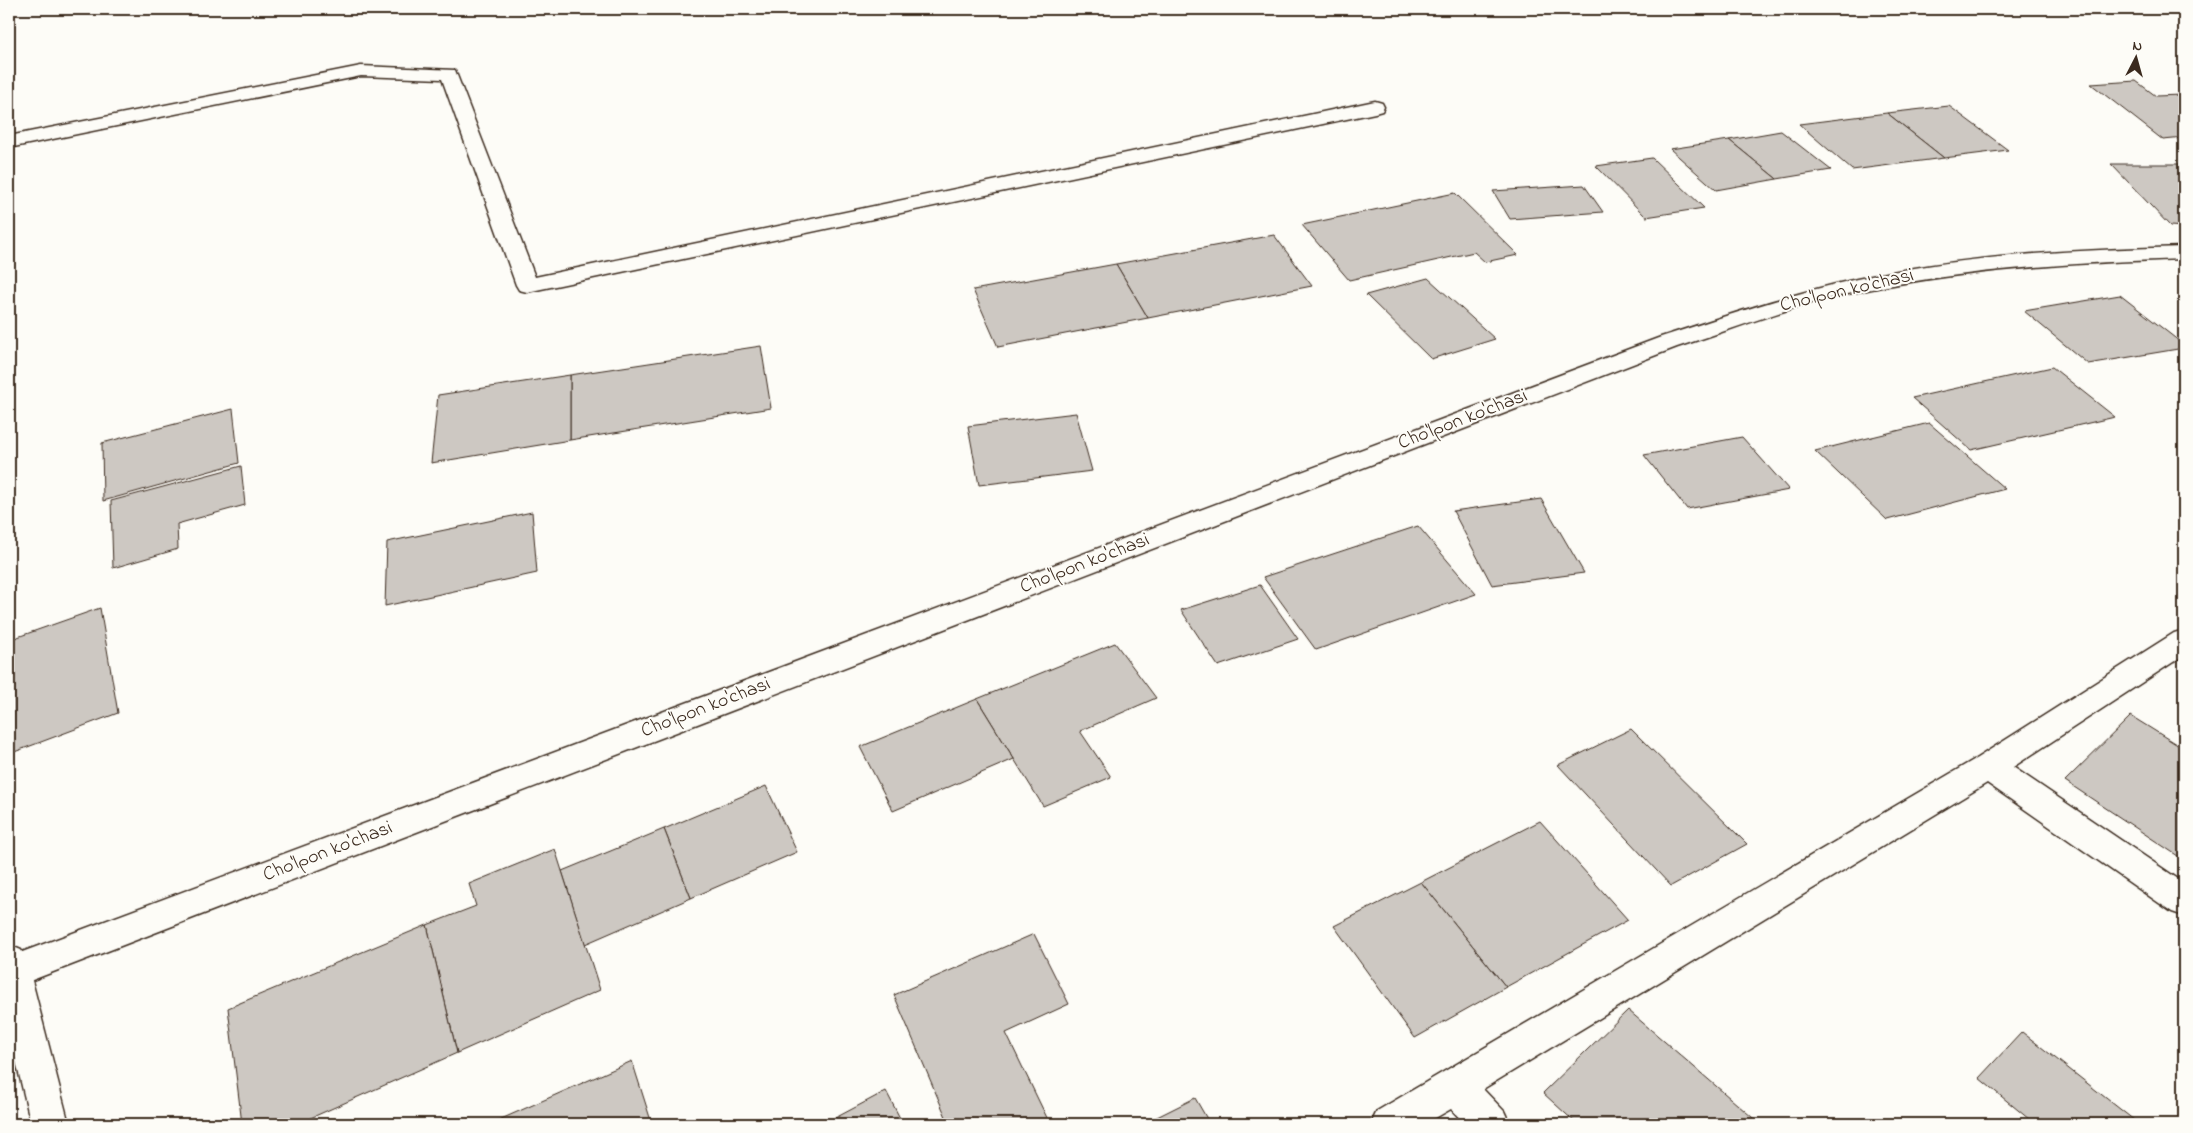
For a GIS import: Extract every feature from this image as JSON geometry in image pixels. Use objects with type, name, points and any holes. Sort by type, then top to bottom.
[{"type":"main road","points":[[9,142],[361,70],[450,74],[527,285],[1376,107]]},
{"type":"main road","name":"Cho'lpon ko'chasi","points":[[10,969],[1669,342],[1811,296],[1885,280],[1961,267],[2034,259],[2184,253]]},
{"type":"main road","points":[[1390,1124],[1988,767],[2184,641]]},
{"type":"main road","points":[[1988,767],[2184,901]]},
{"type":"main road","points":[[10,969],[50,1124]]},
{"type":"main road","points":[[1454,1085],[1491,1124]]},
{"type":"building","points":[[2136,81],[2156,96],[2181,95],[2184,97],[2184,138],[2163,140],[2091,84]]},
{"type":"building","points":[[1949,106],[2008,150],[1944,158],[1887,113]]},
{"type":"building","points":[[1887,113],[1944,158],[1852,170],[1799,124]]},
{"type":"building","points":[[1781,131],[1831,170],[1777,179],[1729,140]]},
{"type":"building","points":[[1729,140],[1777,179],[1716,190],[1670,149]]},
{"type":"building","points":[[1652,158],[1704,208],[1646,217],[1596,166]]},
{"type":"building","points":[[2111,164],[2183,164],[2184,227],[2170,226]]},
{"type":"building","points":[[1584,185],[1603,212],[1510,219],[1493,191]]},
{"type":"building","points":[[1455,193],[1518,255],[1485,262],[1474,252],[1349,280],[1302,225]]},
{"type":"building","points":[[1274,235],[1312,286],[1148,318],[1116,264]]},
{"type":"building","points":[[1116,264],[1148,318],[998,347],[973,290]]},
{"type":"building","points":[[1428,278],[1495,339],[1431,359],[1366,295]]},
{"type":"building","points":[[2120,295],[2184,345],[2184,348],[2088,364],[2024,311]]},
{"type":"building","points":[[761,346],[771,408],[570,440],[570,375]]},
{"type":"building","points":[[2052,367],[2115,417],[1971,450],[1912,398]]},
{"type":"building","points":[[570,375],[570,440],[431,463],[438,395]]},
{"type":"building","points":[[233,409],[239,463],[103,501],[102,443]]},
{"type":"building","points":[[1076,413],[1092,471],[979,485],[968,426]]},
{"type":"building","points":[[1929,423],[2005,489],[1887,520],[1815,451]]},
{"type":"building","points":[[1742,437],[1789,490],[1687,509],[1644,455]]},
{"type":"building","points":[[241,466],[245,505],[177,524],[178,549],[113,568],[111,501]]},
{"type":"building","points":[[1541,499],[1584,573],[1492,585],[1453,511]]},
{"type":"building","points":[[532,512],[537,573],[385,606],[387,542]]},
{"type":"building","points":[[1418,526],[1476,594],[1316,650],[1263,577]]},
{"type":"building","points":[[1260,585],[1298,639],[1218,666],[1181,610]]},
{"type":"building","points":[[100,608],[118,713],[9,754],[9,640]]},
{"type":"building","points":[[1115,643],[1156,698],[1080,731],[1111,777],[1043,806],[977,699]]},
{"type":"building","points":[[977,699],[1014,759],[893,811],[860,747]]},
{"type":"building","points":[[2131,716],[2184,749],[2184,860],[2065,781]]},
{"type":"building","points":[[1631,729],[1747,844],[1671,886],[1558,765]]},
{"type":"building","points":[[766,786],[797,852],[691,898],[664,829]]},
{"type":"building","points":[[1540,821],[1628,920],[1506,987],[1421,882]]},
{"type":"building","points":[[664,829],[691,898],[585,944],[562,871]]},
{"type":"building","points":[[555,849],[600,990],[457,1053],[427,925],[476,906],[469,884]]},
{"type":"building","points":[[1421,882],[1506,987],[1415,1038],[1334,926]]},
{"type":"building","points":[[427,925],[457,1053],[297,1124],[242,1124],[228,1008]]},
{"type":"building","points":[[1034,934],[1069,1004],[1006,1033],[1050,1124],[949,1124],[894,995]]},
{"type":"building","points":[[1628,1010],[1760,1124],[1577,1124],[1543,1093]]},
{"type":"building","points":[[2022,1032],[2139,1124],[2035,1124],[1979,1078]]},
{"type":"building","points":[[632,1061],[652,1124],[490,1124]]},
{"type":"building","points":[[886,1091],[903,1124],[824,1124]]},
{"type":"building","points":[[1195,1098],[1210,1124],[1143,1124]]}]
